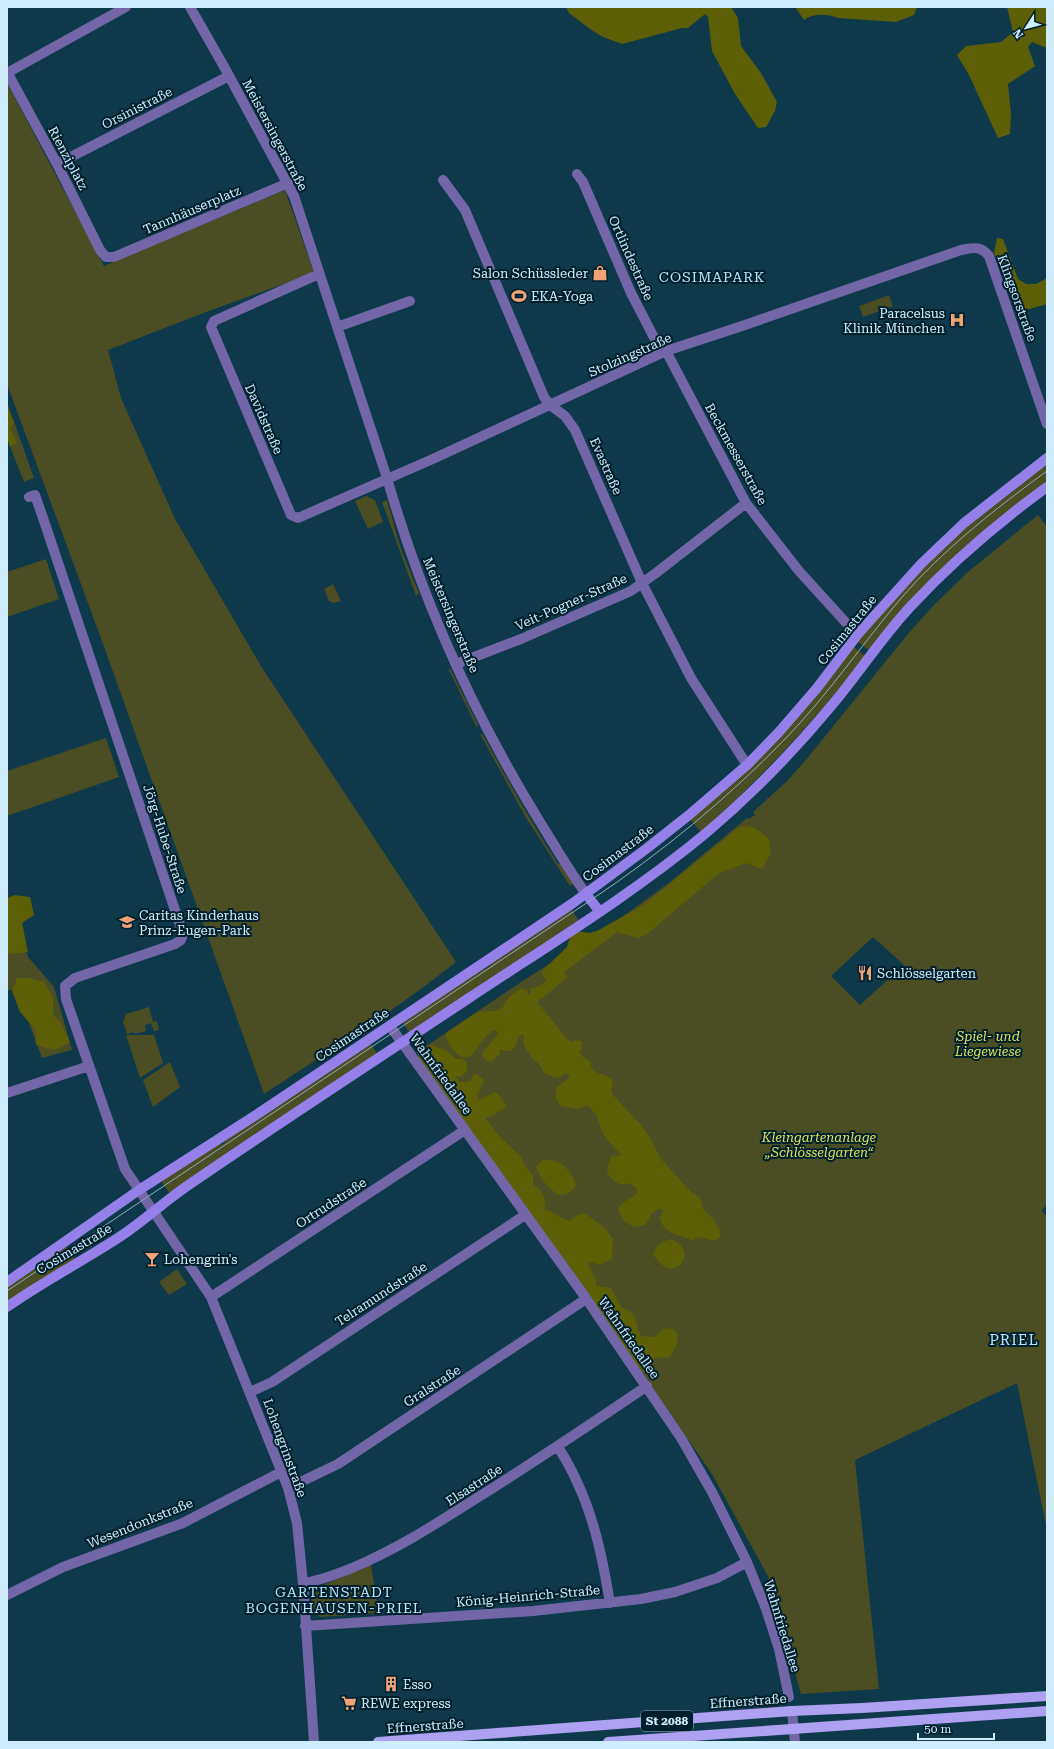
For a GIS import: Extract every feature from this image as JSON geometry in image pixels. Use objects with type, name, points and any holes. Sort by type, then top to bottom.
[{"type":"main road","name":"Cosimastraße","points":[[7,1282],[139,1190],[256,1115],[586,894],[680,822],[746,765],[779,732],[817,688],[858,634],[904,581],[957,530],[992,500],[1047,458]]},
{"type":"main road","name":"Cosimastraße","points":[[7,1307],[45,1281],[81,1261],[154,1212],[188,1185],[600,912],[661,869],[739,804],[806,736],[910,607],[962,555],[996,526],[1047,487]]},
{"type":"main road","points":[[586,894],[600,912]]},
{"type":"main road","name":"Effnerstraße","points":[[378,1742],[792,1711],[1047,1696]]},
{"type":"main road","points":[[608,1742],[1047,1711]]},
{"type":"street","points":[[7,72],[126,7]]},
{"type":"street","name":"Meistersingerstraße","points":[[190,7],[294,196],[387,478],[398,516],[425,594],[456,664],[503,759],[555,846],[586,894]]},
{"type":"street","name":"Rienziplatz","points":[[7,72],[57,164],[100,250],[106,257]]},
{"type":"street","name":"Orsinistraße","points":[[57,164],[229,76]]},
{"type":"street","name":"Ortlindestraße","points":[[577,174],[583,182],[631,293],[664,352]]},
{"type":"street","name":"Evastraße","points":[[444,180],[465,210],[544,397],[550,405],[565,416],[575,430],[642,583],[691,678],[746,765]]},
{"type":"street","name":"Tannhäuserplatz","points":[[106,257],[114,257],[288,183]]},
{"type":"street","name":"Stolzingstraße","points":[[298,518],[435,458],[664,352],[961,250],[976,247],[984,249]]},
{"type":"street","name":"Klingsorstraße","points":[[984,249],[989,256],[1047,424]]},
{"type":"street","name":"Davidstraße","points":[[298,518],[291,515],[211,327],[214,321],[319,274]]},
{"type":"street","points":[[337,327],[410,302]]},
{"type":"street","name":"Beckmesserstraße","points":[[664,352],[746,503],[798,571],[848,626],[858,634]]},
{"type":"street","name":"Jörg-Hube-Straße","points":[[28,497],[35,495],[183,934],[181,940],[175,944],[75,978],[65,986],[66,999],[125,1169],[139,1190]]},
{"type":"street","name":"Veit-Pogner-Straße","points":[[456,664],[528,636],[631,591],[746,503]]},
{"type":"street","name":"Wahnfriedallee","points":[[390,1026],[586,1299],[647,1386],[681,1438],[712,1492],[748,1562],[775,1636],[789,1697]]},
{"type":"street","points":[[7,1093],[89,1066]]},
{"type":"street","name":"Ortrudstraße","points":[[211,1297],[465,1130]]},
{"type":"street","points":[[139,1190],[154,1212]]},
{"type":"street","name":"Lohengrinstraße","points":[[154,1212],[211,1297],[288,1488],[297,1523],[303,1582],[314,1742]]},
{"type":"street","name":"Telramundstraße","points":[[250,1392],[272,1382],[525,1215]]},
{"type":"street","name":"Gralstraße","points":[[288,1488],[338,1464],[586,1299]]},
{"type":"street","name":"Elsastraße","points":[[303,1582],[318,1582],[385,1554],[421,1534],[558,1446],[647,1386]]},
{"type":"street","points":[[558,1446],[578,1482],[594,1526],[604,1564],[610,1603]]},
{"type":"street","name":"Wesendonkstraße","points":[[7,1595],[63,1567],[183,1523],[281,1472]]},
{"type":"street","name":"König-Heinrich-Straße","points":[[305,1626],[533,1611],[641,1599],[675,1592],[717,1578],[748,1562]]},
{"type":"street","points":[[792,1711],[795,1742]]},
{"type":"green space","points":[[7,83],[104,266],[285,190],[314,273],[206,312],[108,350],[121,398],[175,519],[261,666],[456,962],[386,1014],[264,1094],[102,641],[7,384]]},
{"type":"green space","points":[[889,295],[893,306],[863,317],[859,306]]},
{"type":"green space","points":[[7,402],[34,478],[24,482],[7,439]]},
{"type":"green space","points":[[1047,464],[1047,483],[1026,498],[869,650],[856,641],[902,587],[962,530]]},
{"type":"green space","points":[[366,496],[375,500],[383,522],[368,529],[355,501]]},
{"type":"green space","points":[[387,500],[401,549],[419,593],[416,596],[382,502]]},
{"type":"green space","points":[[1038,515],[1047,527],[1047,1204],[1042,1211],[1047,1216],[1047,1530],[1017,1383],[855,1460],[879,1689],[801,1694],[769,1578],[712,1474],[419,1051],[518,984],[625,915],[670,882],[747,818],[749,819],[755,815],[753,812],[787,781],[805,761],[907,635],[934,605],[969,571]],"holes":[[[873,937],[904,965],[860,1005],[831,976]]]},
{"type":"green space","points":[[46,559],[59,599],[7,617],[7,572]]},
{"type":"green space","points":[[333,584],[341,601],[333,603],[329,601],[324,589]]},
{"type":"green space","points":[[853,646],[865,656],[846,680],[807,726],[767,769],[701,832],[689,818],[711,801]]},
{"type":"green space","points":[[448,668],[451,670],[478,725],[477,728]]},
{"type":"green space","points":[[480,734],[483,735],[519,800],[558,864],[562,863],[574,883],[570,886],[525,816]]},
{"type":"green space","points":[[106,738],[119,777],[7,816],[7,771]]},
{"type":"green space","points":[[7,892],[28,957],[54,987],[72,1050],[42,1058],[16,988],[7,991]]},
{"type":"green space","points":[[571,909],[580,922],[410,1034],[402,1021],[484,967],[485,969],[490,966],[489,964]]},
{"type":"green space","points":[[149,1007],[153,1022],[157,1021],[159,1030],[154,1031],[151,1023],[145,1025],[146,1031],[135,1034],[134,1032],[127,1034],[123,1022],[126,1014]]},
{"type":"green space","points":[[126,1035],[154,1035],[163,1063],[140,1078]]},
{"type":"green space","points":[[370,1043],[378,1055],[170,1194],[161,1181],[220,1143],[222,1145],[225,1142],[225,1139]]},
{"type":"green space","points":[[170,1062],[180,1087],[153,1107],[143,1080]]},
{"type":"green space","points":[[65,1245],[75,1259],[7,1301],[7,1286]]},
{"type":"green space","points":[[177,1269],[187,1284],[169,1295],[159,1282]]},
{"type":"green space","points":[[371,1565],[379,1613],[320,1617],[313,1612],[311,1590]]},
{"type":"shaded area","points":[[566,7],[731,7],[738,18],[741,46],[761,73],[777,102],[775,111],[766,127],[758,128],[735,94],[712,51],[708,17],[705,14],[688,28],[682,28],[622,44],[603,37],[590,29],[569,13]]},
{"type":"shaded area","points":[[795,7],[917,7],[914,15],[896,22],[838,18],[820,15],[812,16],[804,20]]},
{"type":"shaded area","points":[[1007,7],[1047,7],[1047,48],[1032,42],[1028,47],[1035,66],[1008,84],[1011,115],[1010,134],[998,138],[969,75],[957,55],[966,46],[1001,42],[1013,32]]},
{"type":"shaded area","points":[[997,238],[1003,239],[1018,279],[1026,284],[1036,284],[1047,278],[1047,304],[1026,310],[1016,308],[994,253]]},
{"type":"shaded area","points":[[7,406],[14,423],[10,428],[17,443],[10,446],[7,437]]},
{"type":"shaded area","points":[[746,826],[755,828],[769,839],[771,853],[762,869],[746,863],[718,874],[646,935],[638,938],[617,932],[564,972],[567,978],[537,1002],[566,1038],[572,1042],[578,1040],[582,1042],[581,1049],[579,1051],[583,1057],[591,1062],[593,1070],[611,1078],[613,1081],[611,1091],[613,1095],[641,1125],[652,1141],[660,1158],[692,1193],[700,1198],[703,1209],[714,1220],[721,1233],[720,1237],[715,1241],[698,1237],[693,1241],[672,1233],[664,1228],[660,1217],[663,1211],[660,1208],[650,1215],[649,1220],[645,1225],[634,1227],[625,1222],[618,1210],[621,1204],[637,1194],[637,1189],[632,1185],[621,1185],[616,1182],[610,1177],[607,1170],[612,1156],[621,1155],[604,1136],[596,1114],[587,1105],[578,1109],[561,1106],[556,1099],[556,1088],[570,1077],[566,1073],[558,1078],[545,1074],[523,1044],[524,1035],[520,1035],[512,1050],[500,1050],[500,1054],[491,1062],[487,1061],[482,1056],[483,1052],[497,1035],[498,1032],[495,1030],[484,1038],[471,1055],[466,1057],[460,1056],[453,1050],[447,1040],[446,1033],[477,1012],[496,1011],[502,1008],[510,996],[521,988],[527,990],[527,993],[530,995],[531,988],[540,986],[547,980],[543,977],[542,971],[567,947],[570,937],[576,931],[589,933],[597,931],[645,904],[738,828]]},
{"type":"shaded area","points":[[14,895],[30,897],[34,915],[22,923],[28,952],[7,954],[7,899]]},
{"type":"shaded area","points":[[17,978],[29,978],[44,982],[53,998],[53,1015],[61,1023],[70,1042],[55,1050],[36,1045],[35,1029],[20,1012],[12,991]]},
{"type":"shaded area","points":[[432,1045],[447,1051],[456,1059],[462,1059],[467,1062],[467,1071],[460,1077],[455,1076],[460,1082],[470,1082],[474,1074],[477,1074],[484,1080],[477,1096],[480,1100],[495,1092],[501,1097],[506,1107],[492,1116],[485,1118],[500,1137],[521,1157],[526,1167],[533,1175],[533,1184],[544,1196],[545,1210],[570,1221],[579,1214],[586,1214],[605,1228],[613,1239],[613,1258],[600,1265],[590,1262],[588,1264],[596,1280],[597,1286],[611,1288],[622,1308],[629,1311],[635,1317],[638,1331],[642,1336],[655,1337],[663,1329],[671,1328],[677,1333],[677,1343],[673,1352],[669,1357],[654,1358],[652,1363],[653,1371],[648,1374],[640,1371],[420,1061],[416,1048]]},
{"type":"shaded area","points":[[543,1160],[560,1163],[568,1170],[576,1185],[573,1190],[566,1194],[558,1195],[548,1186],[542,1179],[536,1167]]},
{"type":"shaded area","points":[[671,1239],[682,1247],[685,1256],[678,1266],[671,1269],[663,1266],[653,1255],[659,1244]]},
{"type":"tram line","points":[[7,1291],[591,900],[668,844],[717,804],[785,739],[816,705],[902,597],[935,562],[990,514],[1047,471]]},
{"type":"place","name":"Salon Schüssleder","points":[[600,273]]},
{"type":"place","name":"EKA-Yoga","points":[[519,296]]},
{"type":"place","name":"Paracelsus Klinik München","points":[[957,320]]},
{"type":"place","name":"Caritas Kinderhaus Prinz-Eugen-Park","points":[[127,922]]},
{"type":"place","name":"Schlösselgarten","points":[[865,973]]},
{"type":"place","name":"Lohengrin's","points":[[152,1259]]},
{"type":"place","name":"Esso","points":[[391,1684]]},
{"type":"place","name":"REWE express","points":[[349,1703]]},
{"type":"district","name":"COSIMAPARK","points":[[712,277]]},
{"type":"district","name":"PRIEL","points":[[1014,1340]]},
{"type":"district","name":"GARTENSTADT BOGENHAUSEN-PRIEL","points":[[334,1600]]},
{"type":"park label","name":"Spiel- und Liegewiese","points":[[988,1044]]},
{"type":"park label","name":"Kleingartenanlage „Schlösselgarten“","points":[[819,1144]]}]
